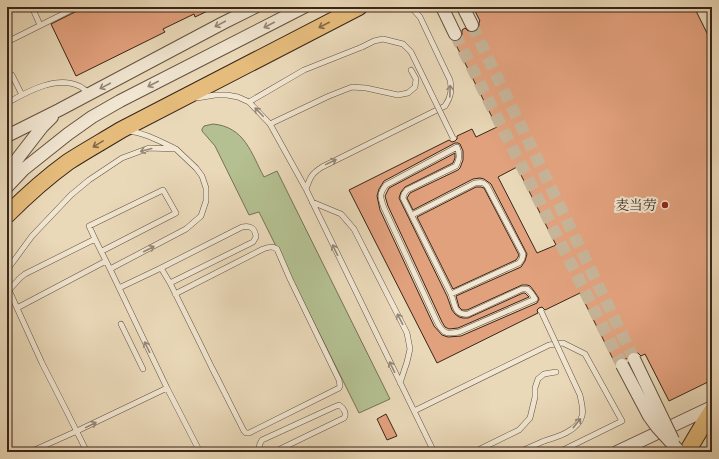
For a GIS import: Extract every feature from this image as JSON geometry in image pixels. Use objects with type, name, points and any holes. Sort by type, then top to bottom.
[{"type":"highway","points":[[7,215],[22,199],[68,162],[121,130],[359,7]]},
{"type":"highway","points":[[682,451],[712,411]]},
{"type":"street","points":[[7,137],[223,22],[255,7]]},
{"type":"street","points":[[7,187],[24,169],[92,117],[120,101],[304,7]]},
{"type":"street","points":[[442,7],[455,34]]},
{"type":"street","points":[[463,7],[472,25]]},
{"type":"street","points":[[7,174],[42,127],[59,110]]},
{"type":"street","points":[[7,137],[17,142],[19,146],[18,158]]},
{"type":"street","points":[[634,359],[682,451]]},
{"type":"street","points":[[622,365],[649,416],[657,427],[682,451]]},
{"type":"street","points":[[617,452],[712,407]]},
{"type":"lane","points":[[32,7],[40,25]]},
{"type":"lane","points":[[7,42],[77,7]]},
{"type":"lane","points":[[306,189],[308,181],[313,173],[322,167],[445,106],[450,99],[450,80],[420,17],[410,7]]},
{"type":"lane","points":[[249,102],[304,70],[374,41],[383,39],[403,44],[411,52],[453,138]]},
{"type":"lane","points":[[270,124],[329,96],[352,87],[366,88],[398,95],[408,93],[415,88],[416,79],[411,70]]},
{"type":"lane","points":[[7,74],[12,75],[22,95]]},
{"type":"lane","points":[[7,103],[22,95],[53,83],[71,83],[80,86],[90,94]]},
{"type":"lane","points":[[172,104],[215,95],[238,97],[249,102],[270,124],[306,189],[434,452]]},
{"type":"lane","points":[[110,269],[186,229],[201,216],[206,201],[206,188],[202,176],[196,168],[176,149],[135,132],[121,130]]},
{"type":"lane","points":[[457,147],[460,160],[456,166],[407,190],[404,194],[404,198],[412,215],[451,294],[459,314],[468,314],[522,289],[527,289],[535,299],[459,332],[446,333],[438,324],[380,198],[386,185],[457,147]]},
{"type":"lane","points":[[7,270],[37,231],[71,195],[89,180],[122,158],[149,148],[176,149]]},
{"type":"lane","points":[[412,215],[475,183],[484,182],[488,186],[522,254],[522,259],[519,263],[451,294]]},
{"type":"lane","points":[[102,251],[176,213],[163,190],[89,226],[167,388],[200,452]]},
{"type":"lane","points":[[312,202],[341,214],[354,229],[407,333],[410,349],[400,383]]},
{"type":"lane","points":[[119,288],[242,227],[249,226],[256,233],[256,237],[253,242],[170,283]]},
{"type":"lane","points":[[87,452],[8,291],[25,274],[96,239]]},
{"type":"lane","points":[[161,268],[170,283],[175,294],[242,428],[246,433],[249,433],[339,388],[339,380],[277,249],[273,247],[263,249],[175,294]]},
{"type":"lane","points":[[17,308],[106,261]]},
{"type":"lane","points":[[520,452],[544,441],[567,433],[577,426],[582,416],[580,394],[541,312]]},
{"type":"lane","points":[[121,324],[143,369]]},
{"type":"lane","points":[[414,411],[549,344],[563,343],[585,354],[622,421],[559,452]]},
{"type":"lane","points":[[474,452],[519,430],[530,418],[538,379],[544,374],[556,372]]},
{"type":"lane","points":[[30,452],[167,388]]},
{"type":"lane","points":[[260,452],[258,447],[262,440],[334,407],[342,407],[346,413],[344,418],[274,452]]},
{"type":"green space","points":[[213,124],[224,126],[233,130],[240,136],[251,150],[264,177],[277,171],[390,399],[359,413],[259,212],[249,215],[215,146],[202,131],[204,126]]},
{"type":"building","points":[[85,7],[216,7],[195,17],[194,14],[163,29],[165,32],[76,76],[51,24]]},
{"type":"building","points":[[473,7],[694,7],[712,43],[712,380],[669,401],[645,354],[641,356],[638,353],[631,352],[627,359],[619,358],[615,363],[580,293],[545,310],[542,307],[539,308],[537,310],[538,313],[437,363],[349,190],[449,140],[452,142],[455,141],[457,136],[472,129],[476,137],[497,127],[454,41],[459,41],[462,30],[465,28],[468,31],[476,31],[480,21]],"holes":[[[455,143],[460,144],[463,151],[463,160],[460,168],[410,193],[407,198],[413,210],[473,179],[484,179],[491,184],[527,254],[521,267],[456,296],[459,307],[462,310],[467,310],[522,285],[530,286],[539,299],[537,303],[461,336],[448,337],[442,335],[434,326],[380,210],[377,196],[384,181]],[[517,167],[556,245],[537,253],[498,177]]]},
{"type":"building","points":[[455,153],[453,163],[405,187],[399,198],[447,296],[452,310],[459,317],[468,318],[523,293],[529,297],[458,328],[449,329],[445,327],[442,322],[388,206],[385,196],[389,188]]},
{"type":"building","points":[[476,187],[484,188],[519,255],[516,260],[453,289],[417,217]]},
{"type":"building","points":[[386,414],[397,436],[387,440],[377,419]]},
{"type":"tunnel","points":[[472,25],[634,359]]},
{"type":"tunnel","points":[[455,34],[622,365]]},
{"type":"place","name":"麦当劳","points":[[665,205]]}]
